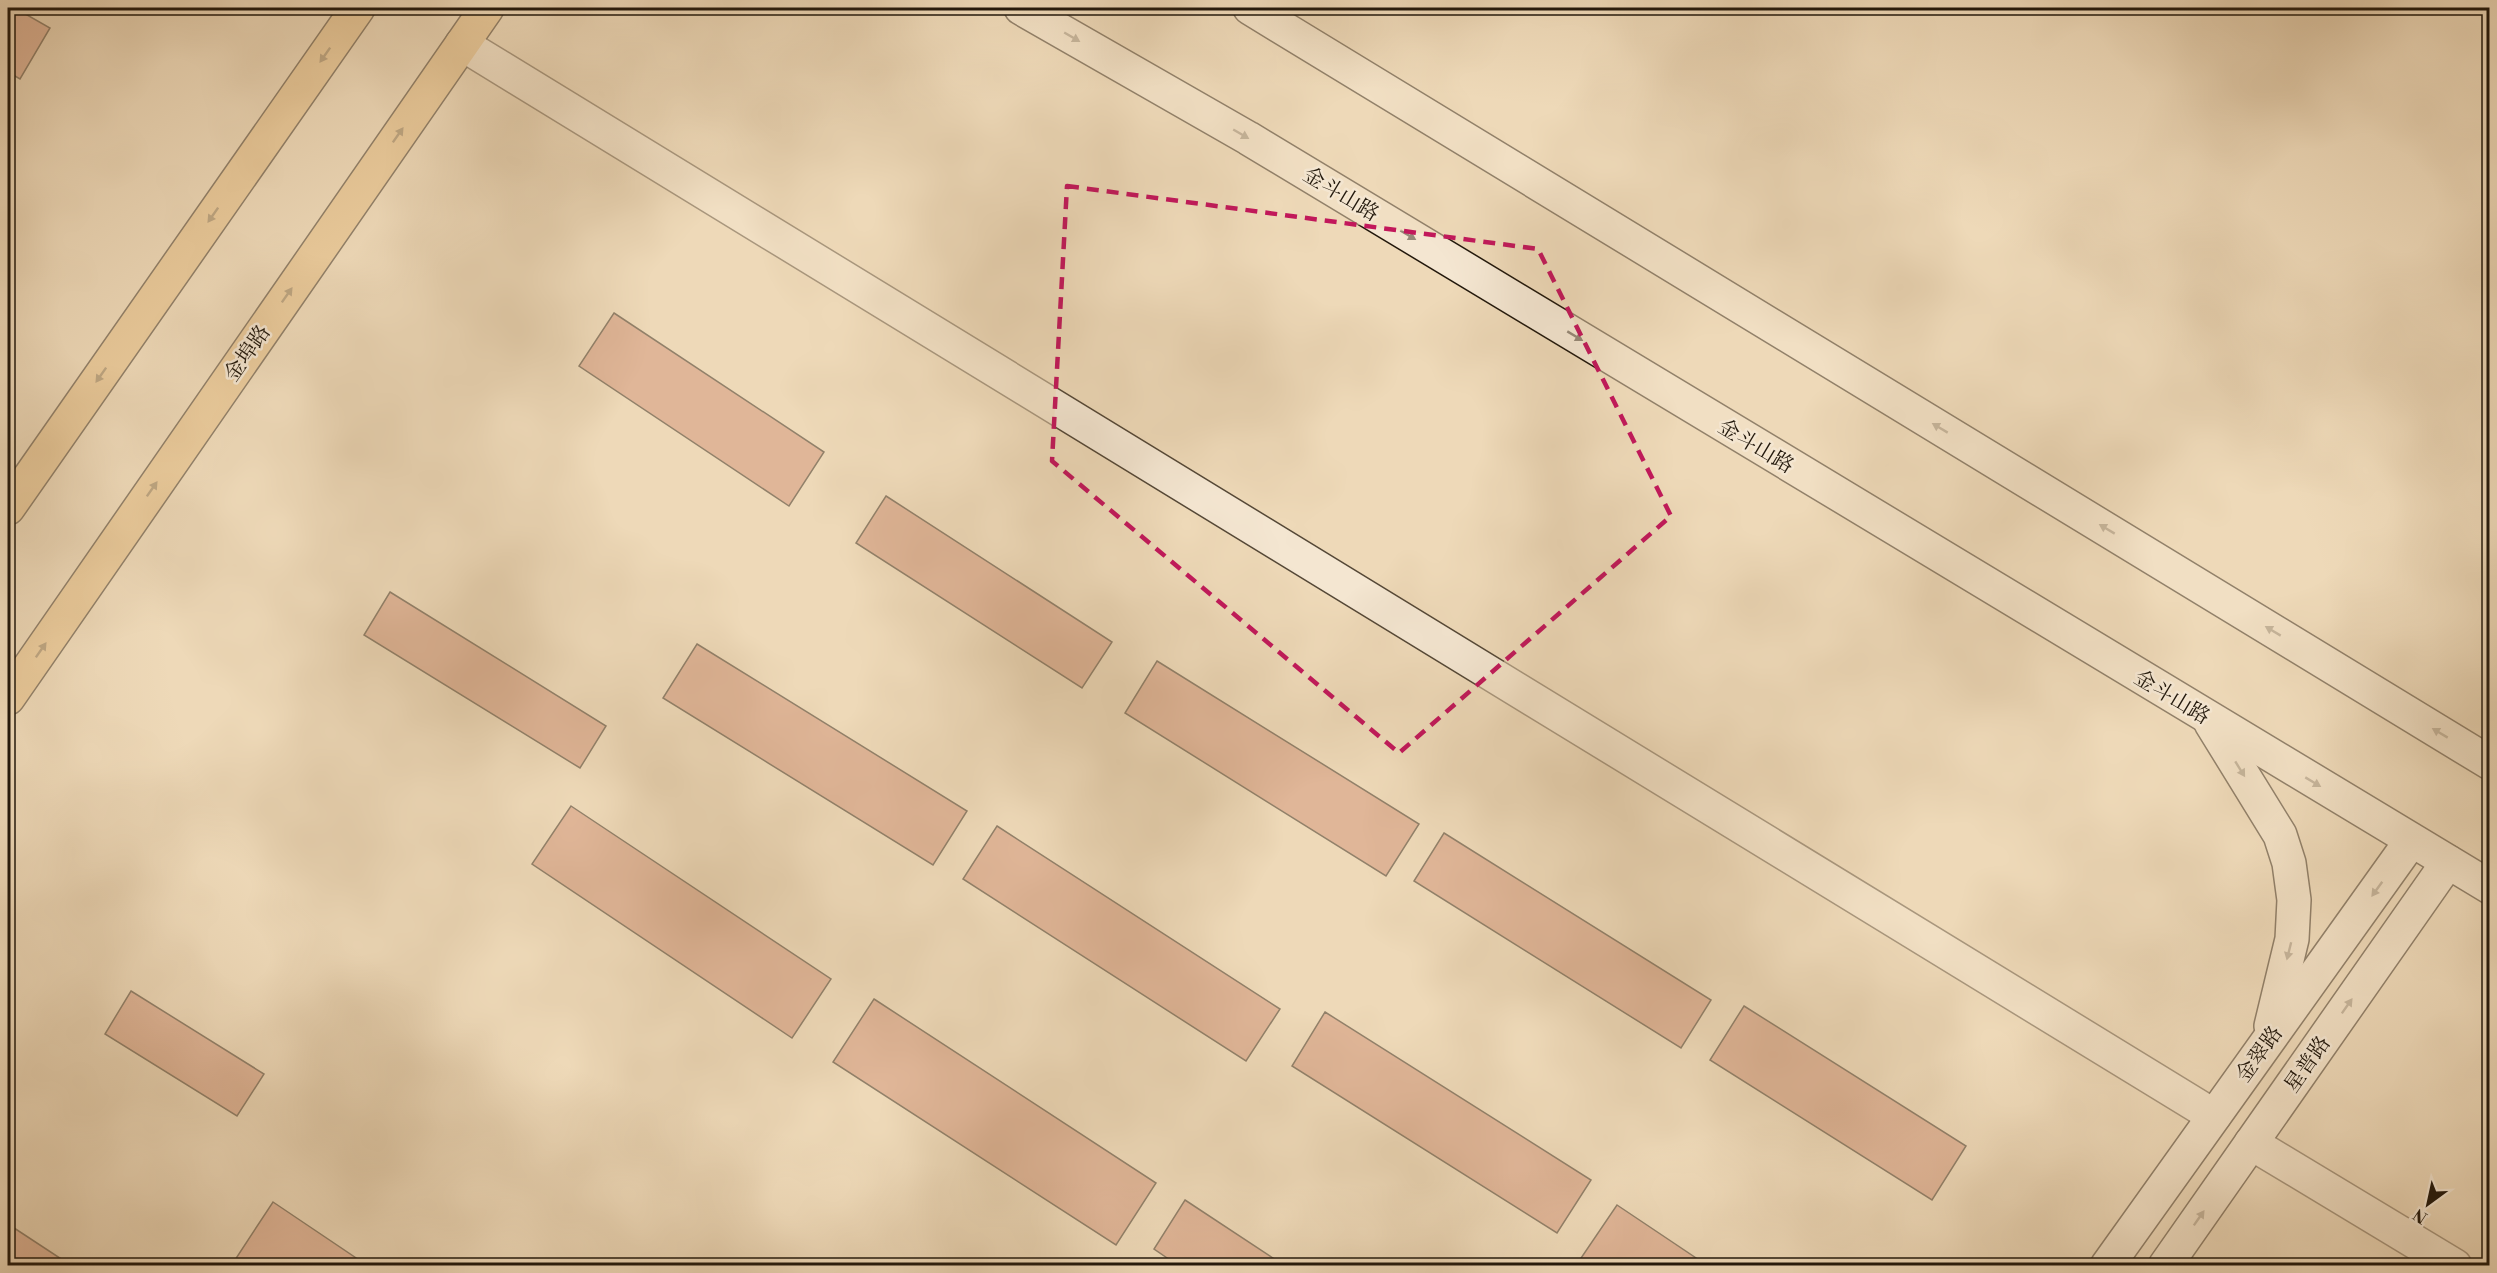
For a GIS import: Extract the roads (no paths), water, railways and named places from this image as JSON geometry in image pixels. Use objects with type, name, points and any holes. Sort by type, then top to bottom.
[{"type":"highway","points":[[8,508],[358,8]]},
{"type":"highway","name":"金埠路","points":[[8,698],[487,8]]},
{"type":"street","name":"金斗山路","points":[[1021,8],[1248,138],[2411,842],[2490,887]]},
{"type":"street","points":[[1250,8],[2490,763]]},
{"type":"street","points":[[462,44],[2214,1116]]},
{"type":"street","points":[[2209,720],[2280,835],[2292,880],[2292,939],[2267,1042]]},
{"type":"street","name":"金翠路","points":[[2107,1266],[2411,842]]},
{"type":"street","name":"星普路","points":[[2165,1266],[2448,862]]},
{"type":"street","points":[[2251,1143],[2455,1266]]}]
